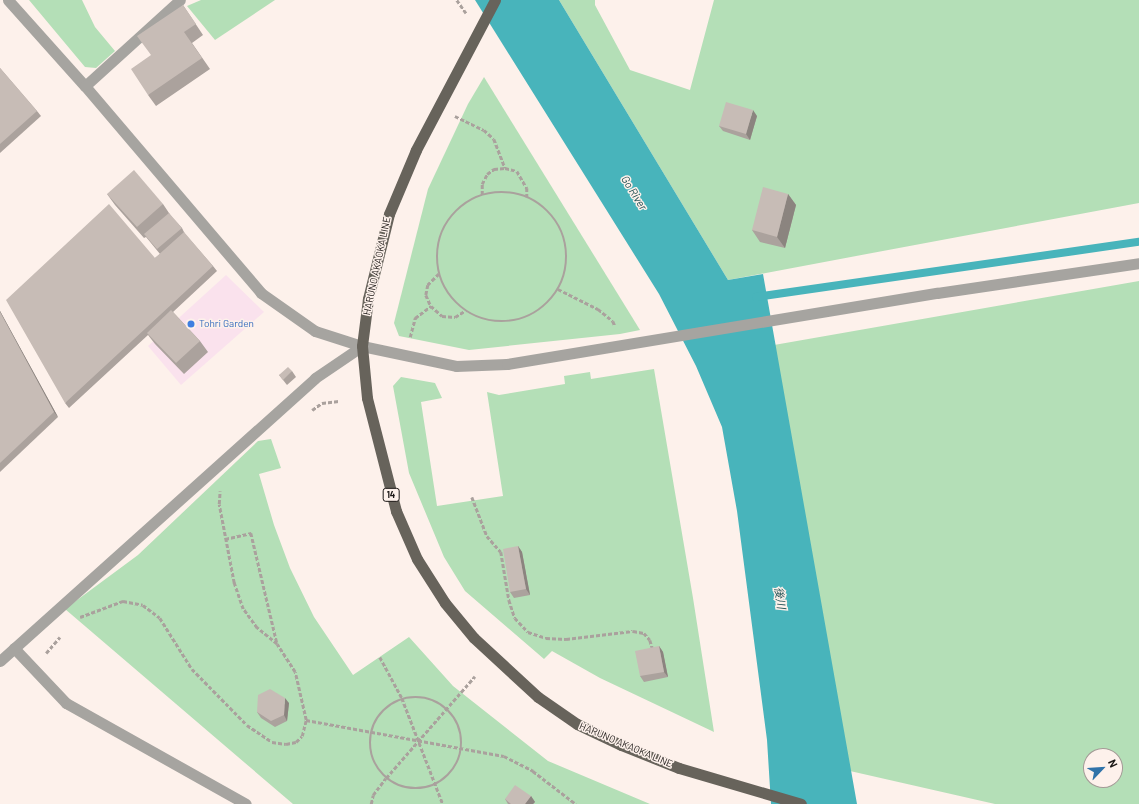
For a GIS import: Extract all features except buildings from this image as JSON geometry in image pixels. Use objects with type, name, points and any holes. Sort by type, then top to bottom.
[{"type":"main road","name":"HARUNO AKAOKA LINE","points":[[495,0],[479,34],[416,150],[389,214],[368,299],[362,346],[367,398],[381,461],[396,511],[417,559],[445,603],[474,638],[538,697],[577,724],[679,768],[751,791],[801,804]]},
{"type":"street","points":[[8,0],[85,86],[261,293],[316,331],[362,346],[456,366],[507,364],[789,317],[1139,263]]},
{"type":"street","points":[[85,86],[180,0]]},
{"type":"street","points":[[0,661],[315,378],[362,346]]},
{"type":"street","points":[[14,648],[32,670],[66,703],[246,804]]},
{"type":"path","points":[[458,0],[467,15]]},
{"type":"path","points":[[455,116],[484,130],[494,139],[504,168]]},
{"type":"path","points":[[482,195],[482,184],[486,174],[494,168],[504,168],[517,171],[527,188],[527,197]]},
{"type":"path","points":[[506,192],[527,197],[549,213],[559,226],[565,241],[565,274],[558,289],[540,310],[520,320],[503,322],[486,320],[466,310],[446,290],[439,274],[437,256],[440,239],[446,222],[458,209],[482,195],[506,192]]},
{"type":"path","points":[[439,274],[428,284],[426,295],[431,306],[442,316],[455,317],[466,310]]},
{"type":"path","points":[[558,289],[598,309],[614,321],[622,345]]},
{"type":"path","points":[[404,338],[410,339],[415,318],[431,306]]},
{"type":"path","points":[[73,620],[123,601],[143,604],[160,618],[192,669],[247,725],[272,742],[286,744],[296,742],[302,736],[306,720],[295,672],[277,644],[257,628],[244,609],[234,583],[225,538],[219,504],[222,488]]},
{"type":"path","points":[[472,497],[487,536],[501,552],[509,600],[516,618],[528,632],[546,638],[566,639],[633,631],[644,633],[650,640],[653,651]]},
{"type":"path","points":[[225,538],[251,533],[277,644]]},
{"type":"path","points":[[32,670],[63,633]]},
{"type":"path","points":[[380,657],[402,698],[434,785],[443,804]]},
{"type":"path","points":[[371,804],[373,795],[386,778],[475,676]]},
{"type":"path","points":[[426,697],[447,708],[460,728],[462,749],[450,773],[434,785],[417,789],[407,788],[386,778],[373,761],[370,748],[371,734],[380,712],[402,698],[426,697]]},
{"type":"path","points":[[306,720],[371,734],[504,756],[533,771],[576,804]]},
{"type":"shaded area","points":[[226,275],[264,312],[181,385],[148,346]]},
{"type":"green space","points":[[29,0],[82,0],[95,27],[115,51],[96,68],[85,67]]},
{"type":"green space","points":[[201,0],[275,0],[215,40],[187,6]]},
{"type":"green space","points":[[559,0],[595,0],[595,5],[630,70],[690,90],[714,0],[1139,0],[1139,203],[728,280]]},
{"type":"green space","points":[[484,77],[640,330],[620,334],[469,350],[399,336],[394,323],[428,189],[468,104]]},
{"type":"green space","points":[[1139,281],[1139,804],[995,804],[850,771],[774,345]]},
{"type":"green space","points":[[654,369],[714,732],[600,678],[552,651],[544,659],[465,591],[444,557],[409,473],[393,386],[401,377],[435,383],[442,398],[421,402],[437,506],[503,496],[487,392],[499,395],[565,384],[564,376],[590,372],[591,379]]},
{"type":"green space","points":[[271,439],[281,468],[259,474],[274,525],[290,568],[314,617],[353,675],[409,637],[453,686],[548,761],[650,804],[293,804],[65,609],[138,555],[258,441]]},
{"type":"water","points":[[475,0],[559,0],[728,280],[763,274],[857,804],[771,804],[767,740],[737,511],[722,427],[696,366],[659,294]]},
{"type":"waterway","points":[[756,297],[1139,242]]},
{"type":"place","name":"Tohri Garden","points":[[191,324]]},
{"type":"water label","name":"Go River","points":[[634,193]]},
{"type":"water label","name":"後川","points":[[780,598]]}]
